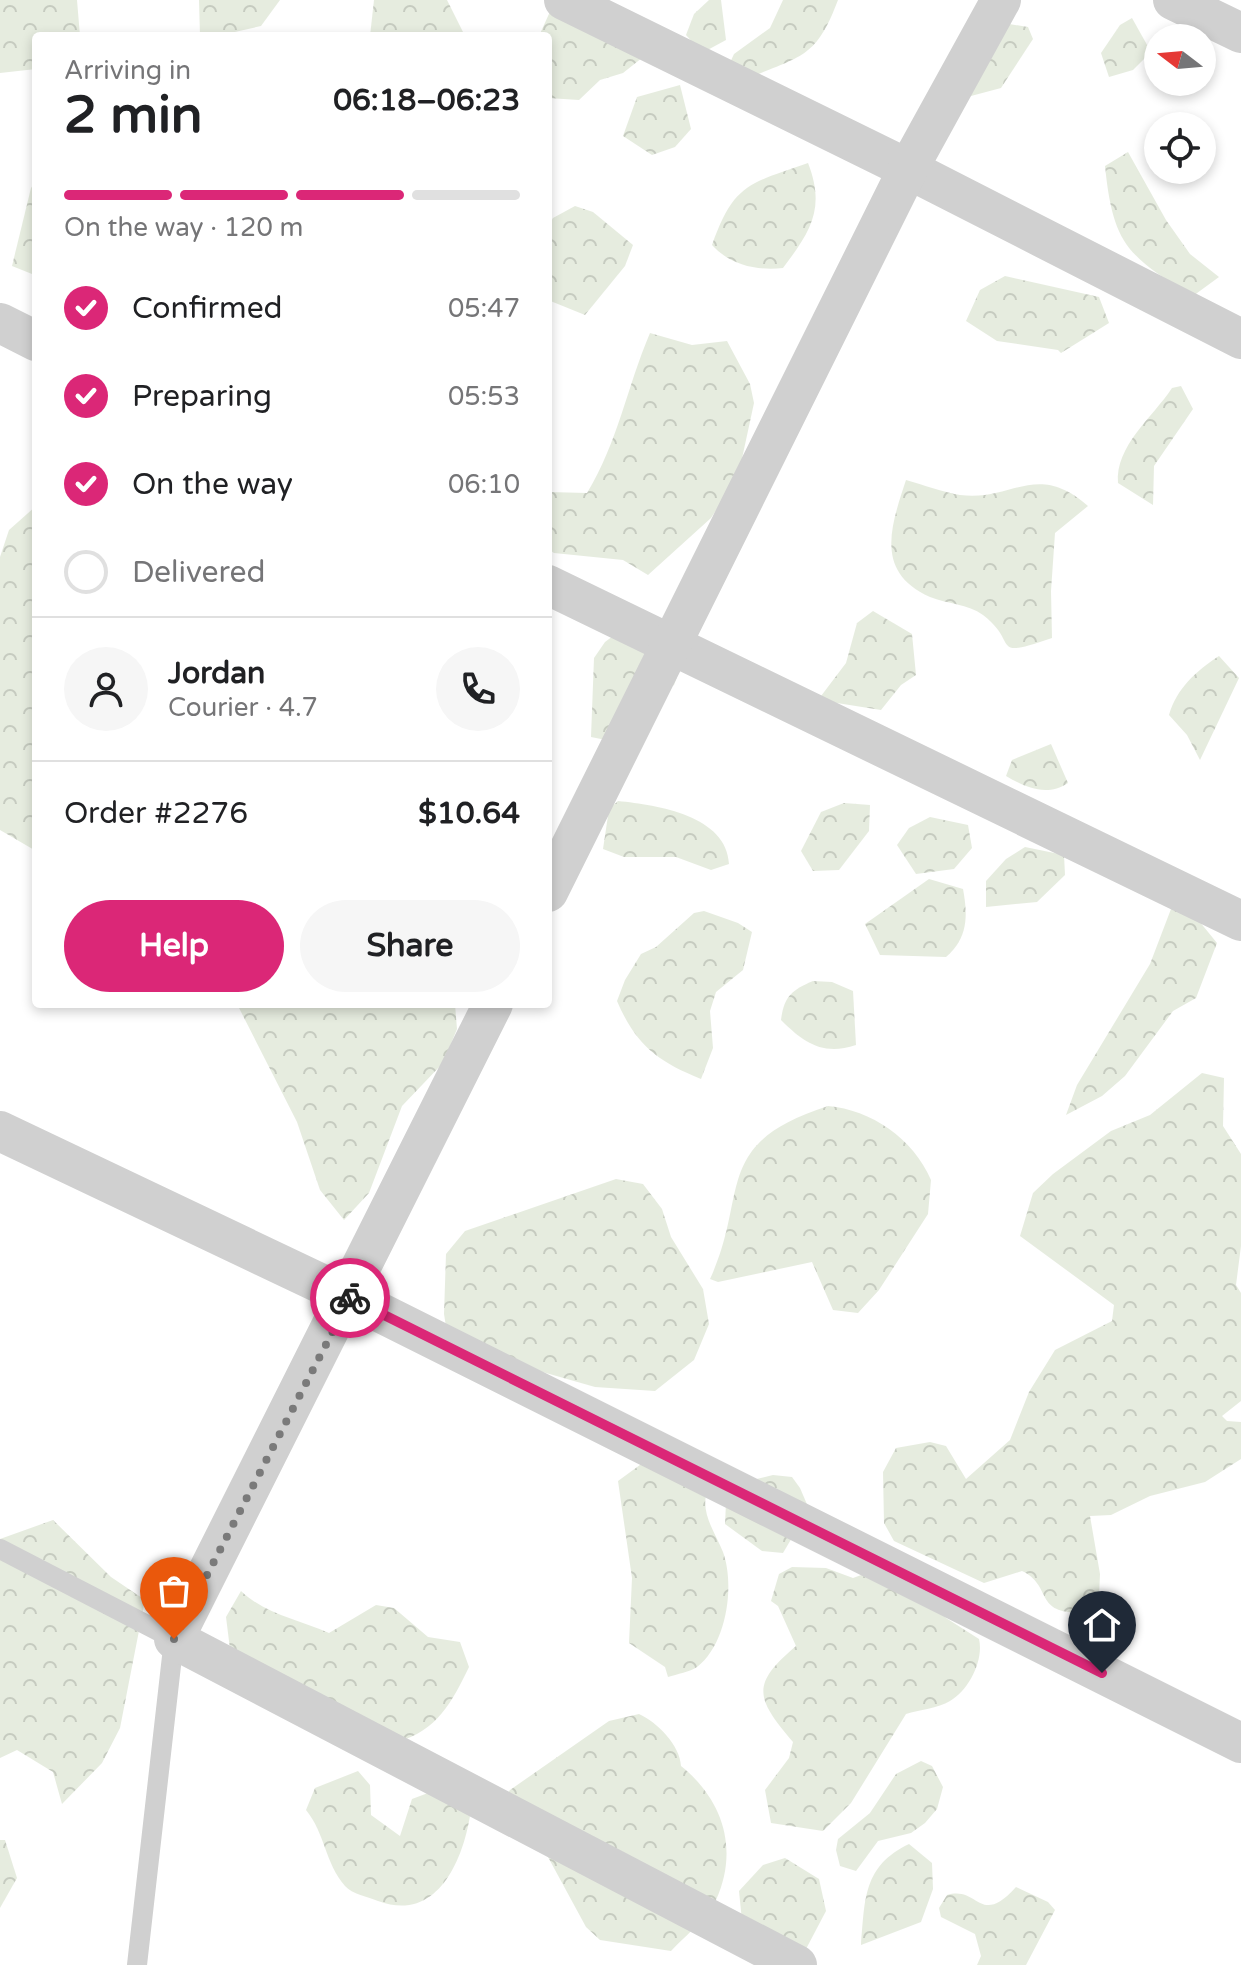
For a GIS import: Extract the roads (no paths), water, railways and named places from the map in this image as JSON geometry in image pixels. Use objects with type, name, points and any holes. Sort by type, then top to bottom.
[{"type":"street","points":[[564,0],[908,169],[1241,339]]},
{"type":"street","points":[[552,884],[908,169],[1001,0]]},
{"type":"street","points":[[1173,0],[1241,33]]},
{"type":"street","points":[[0,323],[32,339]]},
{"type":"street","points":[[552,587],[1241,921]]},
{"type":"street","points":[[491,1008],[349,1297],[174,1639],[748,1954],[797,1965]]},
{"type":"street","points":[[0,1131],[349,1297],[1241,1743]]},
{"type":"lane","points":[[0,1549],[174,1639],[137,1965]]}]
